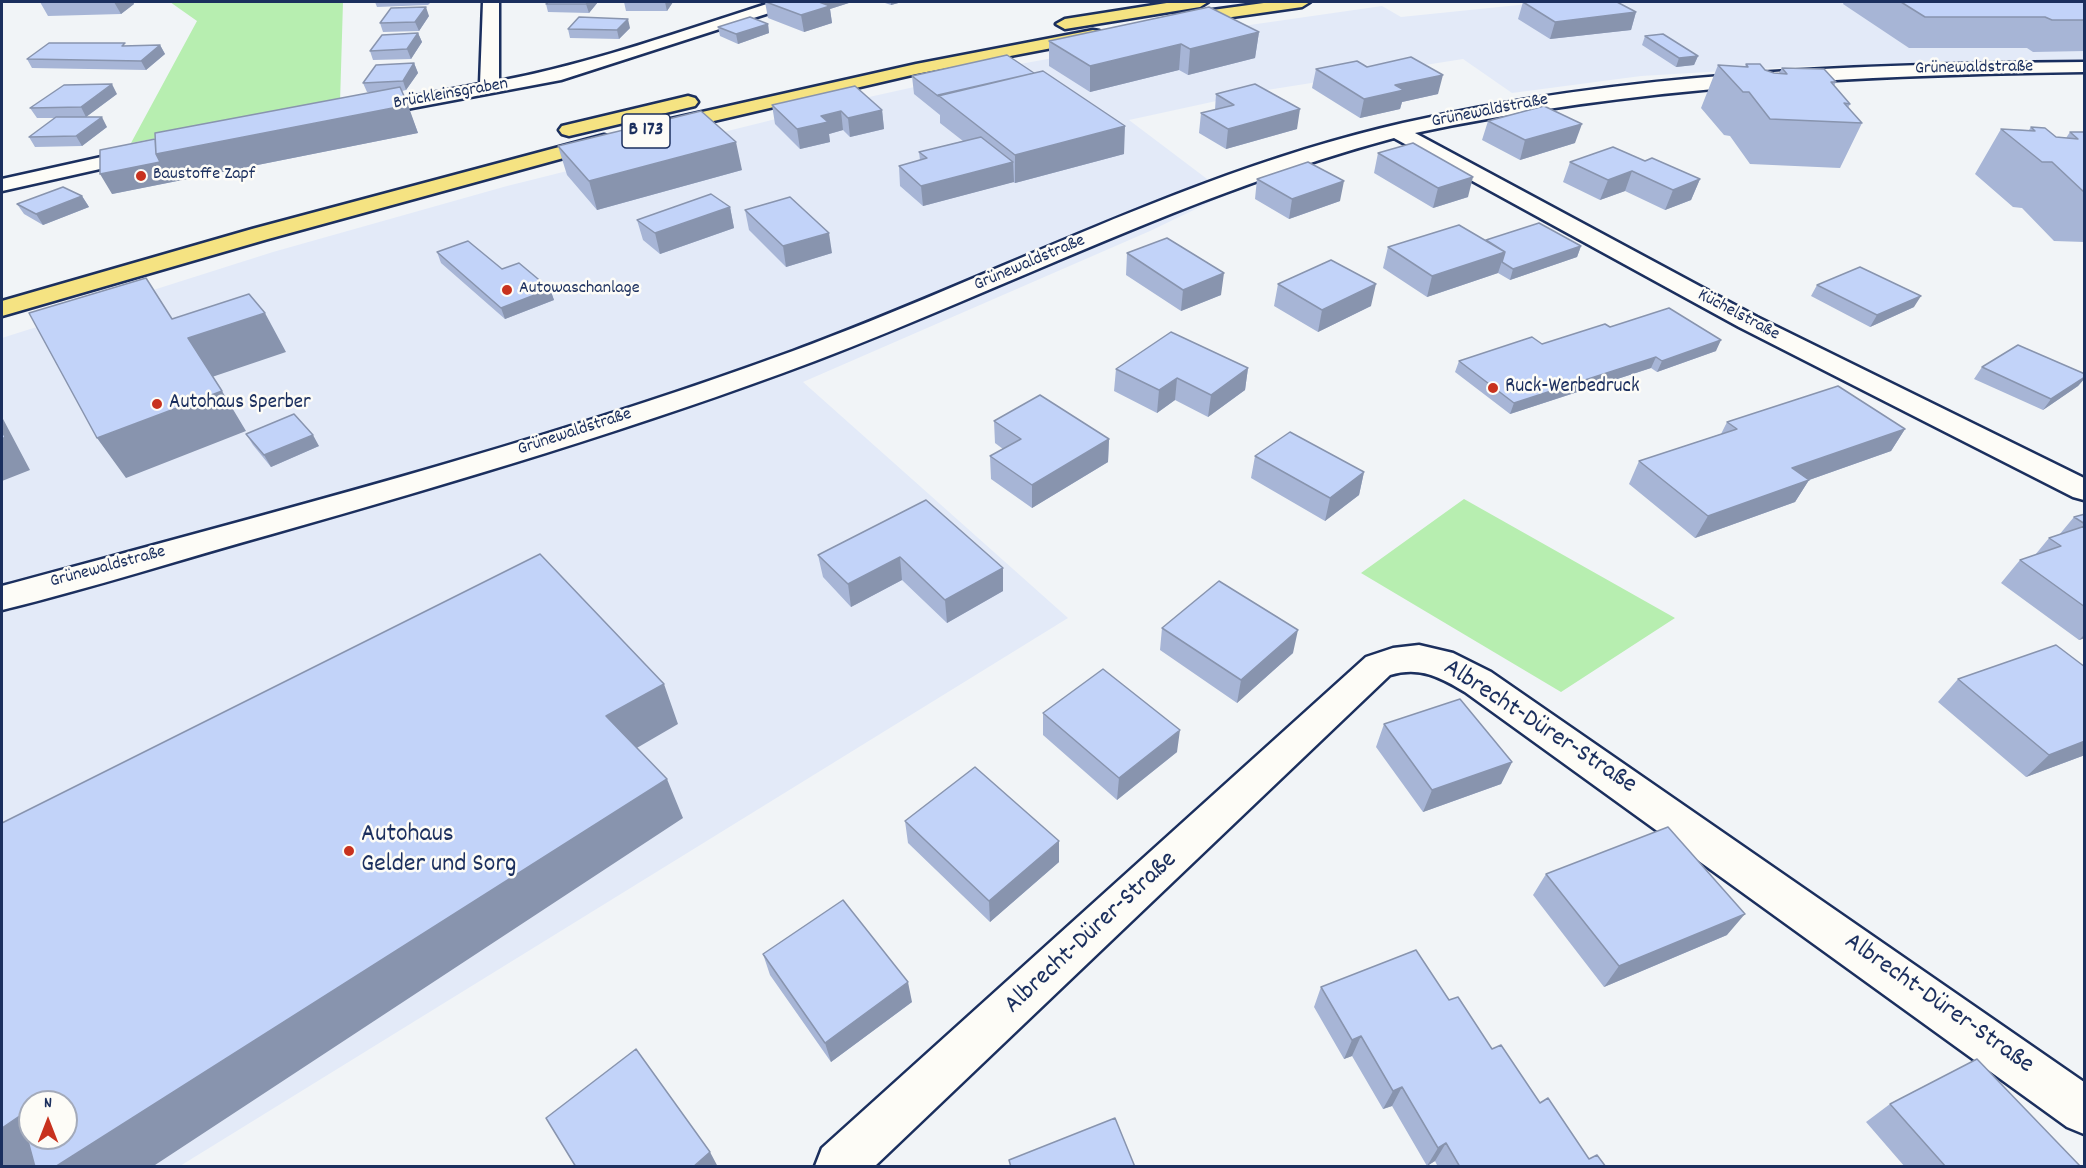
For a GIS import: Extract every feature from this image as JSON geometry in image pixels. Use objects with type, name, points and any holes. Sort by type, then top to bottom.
[{"type":"highway","name":"B 173","points":[[555,134],[772,82],[887,58],[1033,29],[1202,2]]},
{"type":"highway","name":"B 173","points":[[2,309],[260,234],[635,133],[1031,46],[1302,2]]},
{"type":"street","points":[[489,89],[491,2]]},
{"type":"street","name":"Brückleinsgraben","points":[[340,115],[554,76],[627,55],[788,2]]},
{"type":"street","name":"Grünewaldstraße","points":[[2,598],[402,487],[597,427],[803,356],[1019,270],[1177,200],[1306,155],[1397,131],[1512,106],[1667,84],[1827,73],[2085,67]]},
{"type":"street","name":"Küchelstraße","points":[[1397,131],[1748,322],[2085,490]]},
{"type":"street","points":[[2,186],[167,149]]},
{"type":"street","name":"Albrecht-Dürer-Straße","points":[[840,1167],[1378,666],[1403,657],[1427,657],[1454,668],[1478,682],[2085,1110]]},
{"type":"shaded area","points":[[1548,2],[2084,2],[2084,60],[1808,66],[1641,76],[1512,93],[1463,59],[1267,90],[1129,120],[1227,194],[1150,231],[803,382],[1068,618],[180,1166],[2,1166],[2,338],[273,252],[507,186],[824,107],[1009,66],[1180,35],[1382,6],[1401,17]]},
{"type":"green space","points":[[170,2],[343,2],[340,103],[131,143],[197,21]]},
{"type":"green space","points":[[1464,499],[1675,618],[1561,692],[1361,573]]},
{"type":"building","points":[[548,2],[588,2],[586,4],[546,4]]},
{"type":"building","points":[[766,2],[819,2],[830,6],[801,15]]},
{"type":"building","points":[[1523,2],[1617,2],[1636,12],[1555,22]]},
{"type":"building","points":[[1901,2],[2085,2],[2085,20],[2052,20],[2045,17],[1925,17]]},
{"type":"building","points":[[426,7],[415,22],[380,23],[391,8]]},
{"type":"building","points":[[1209,7],[1259,32],[1190,49],[1181,44],[1090,66],[1049,41]]},
{"type":"building","points":[[579,17],[628,19],[617,30],[568,29]]},
{"type":"building","points":[[750,17],[768,24],[736,34],[718,27]]},
{"type":"building","points":[[418,33],[407,49],[370,51],[382,35]]},
{"type":"building","points":[[1663,34],[1698,56],[1679,58],[1645,36]]},
{"type":"building","points":[[49,43],[160,45],[141,61],[27,59]]},
{"type":"building","points":[[1007,55],[1034,73],[938,96],[912,76]]},
{"type":"building","points":[[1411,57],[1443,75],[1395,85],[1404,90],[1364,99],[1316,69],[1357,61],[1367,67]]},
{"type":"building","points":[[414,63],[403,81],[363,83],[376,65]]},
{"type":"building","points":[[1746,64],[1760,64],[1765,70],[1787,74],[1782,68],[1824,69],[1836,82],[1831,82],[1850,104],[1844,103],[1862,123],[1770,119],[1749,92],[1743,92],[1718,65],[1748,67]]},
{"type":"building","points":[[1043,71],[1125,126],[1015,155],[938,95]]},
{"type":"building","points":[[112,84],[81,107],[30,108],[64,85]]},
{"type":"building","points":[[1255,84],[1300,109],[1228,129],[1201,113],[1234,105],[1216,94]]},
{"type":"building","points":[[855,86],[882,110],[848,118],[841,111],[821,116],[828,122],[797,129],[772,105]]},
{"type":"building","points":[[400,87],[408,105],[156,154],[155,133]]},
{"type":"building","points":[[1544,106],[1582,124],[1525,140],[1488,121]]},
{"type":"building","points":[[701,111],[736,142],[589,181],[558,146]]},
{"type":"building","points":[[56,117],[102,117],[76,136],[29,137]]},
{"type":"building","points":[[2031,127],[2045,128],[2056,137],[2078,139],[2070,132],[2085,132],[2085,193],[2052,162],[2042,162],[2001,129],[2035,131]]},
{"type":"building","points":[[981,137],[1013,162],[921,186],[899,166],[927,158],[919,152]]},
{"type":"building","points":[[155,139],[156,154],[160,162],[100,174],[100,150]]},
{"type":"building","points":[[1413,143],[1473,177],[1438,188],[1378,153]]},
{"type":"building","points":[[1613,147],[1645,161],[1652,158],[1700,179],[1673,190],[1632,171],[1608,180],[1570,162]]},
{"type":"building","points":[[1308,162],[1344,181],[1292,199],[1257,179]]},
{"type":"building","points":[[63,187],[82,196],[36,214],[17,204]]},
{"type":"building","points":[[711,194],[730,207],[655,233],[637,220]]},
{"type":"building","points":[[790,197],[829,233],[783,246],[745,210]]},
{"type":"building","points":[[1539,223],[1581,246],[1513,269],[1502,262],[1505,252],[1486,240]]},
{"type":"building","points":[[1459,225],[1505,252],[1432,276],[1388,247]]},
{"type":"building","points":[[1167,238],[1224,273],[1183,290],[1127,253]]},
{"type":"building","name":"Autowaschanlage","points":[[468,241],[502,269],[519,263],[550,289],[501,308],[437,252]]},
{"type":"building","points":[[1331,260],[1376,284],[1322,310],[1278,284]]},
{"type":"building","points":[[1860,267],[1921,296],[1877,315],[1817,285]]},
{"type":"building","points":[[146,278],[172,319],[249,294],[265,313],[188,338],[222,391],[97,438],[29,313]]},
{"type":"building","points":[[1669,308],[1721,340],[1662,361],[1656,357],[1514,403],[1459,361],[1532,337],[1542,344],[1605,324],[1610,327]]},
{"type":"building","points":[[1171,332],[1248,368],[1211,395],[1177,378],[1159,390],[1116,369]]},
{"type":"building","points":[[2018,345],[2085,374],[2085,377],[2051,399],[1982,367]]},
{"type":"building","points":[[1838,386],[1905,429],[1792,468],[1809,480],[1708,516],[1639,461],[1737,429],[1727,422]]},
{"type":"building","points":[[1040,395],[1109,439],[1032,485],[990,456],[1021,439],[994,421]]},
{"type":"building","points":[[294,414],[313,435],[264,455],[246,434]]},
{"type":"building","points":[[1290,432],[1364,472],[1330,498],[1255,456]]},
{"type":"building","points":[[926,500],[1003,568],[945,600],[900,557],[848,584],[818,555]]},
{"type":"building","points":[[2085,514],[2085,524],[2074,517]]},
{"type":"building","points":[[2085,526],[2085,607],[2020,560],[2061,546],[2049,538]]},
{"type":"building","name":"Autohaus Gelder und Sorg","points":[[540,554],[664,684],[606,716],[667,779],[55,1167],[35,1167],[30,1150],[78,1150],[78,1090],[18,1090],[18,1117],[2,1128],[2,823]]},
{"type":"building","points":[[1219,581],[1298,630],[1241,680],[1162,628]]},
{"type":"building","points":[[2056,645],[2085,667],[2085,741],[2049,755],[1958,679]]},
{"type":"building","points":[[1103,669],[1180,730],[1119,778],[1043,713]]},
{"type":"building","points":[[1460,699],[1512,762],[1432,790],[1384,724]]},
{"type":"building","points":[[975,767],[1059,841],[989,901],[905,821]]},
{"type":"building","points":[[1668,827],[1745,914],[1619,966],[1546,874]]},
{"type":"building","points":[[843,900],[908,982],[825,1043],[763,954]]},
{"type":"building","points":[[1416,950],[1449,1000],[1458,997],[1492,1049],[1501,1045],[1540,1103],[1548,1098],[1589,1159],[1597,1155],[1606,1167],[1460,1167],[1446,1143],[1438,1148],[1402,1087],[1393,1091],[1361,1036],[1352,1040],[1321,987]]},
{"type":"building","points":[[636,1049],[710,1152],[693,1167],[576,1167],[546,1118]]},
{"type":"building","points":[[1977,1059],[2081,1167],[1946,1167],[1890,1104]]},
{"type":"building","points":[[1115,1118],[1135,1167],[1011,1167],[1009,1160]]},
{"type":"place","name":"Baustoffe Zapf","points":[[141,176]]},
{"type":"place","name":"Autowaschanlage","points":[[507,290]]},
{"type":"place","name":"Ruck-Werbedruck","points":[[1493,388]]},
{"type":"place","name":"Autohaus Sperber","points":[[157,404]]},
{"type":"place","name":"Autohaus Gelder und Sorg","points":[[349,851]]}]
